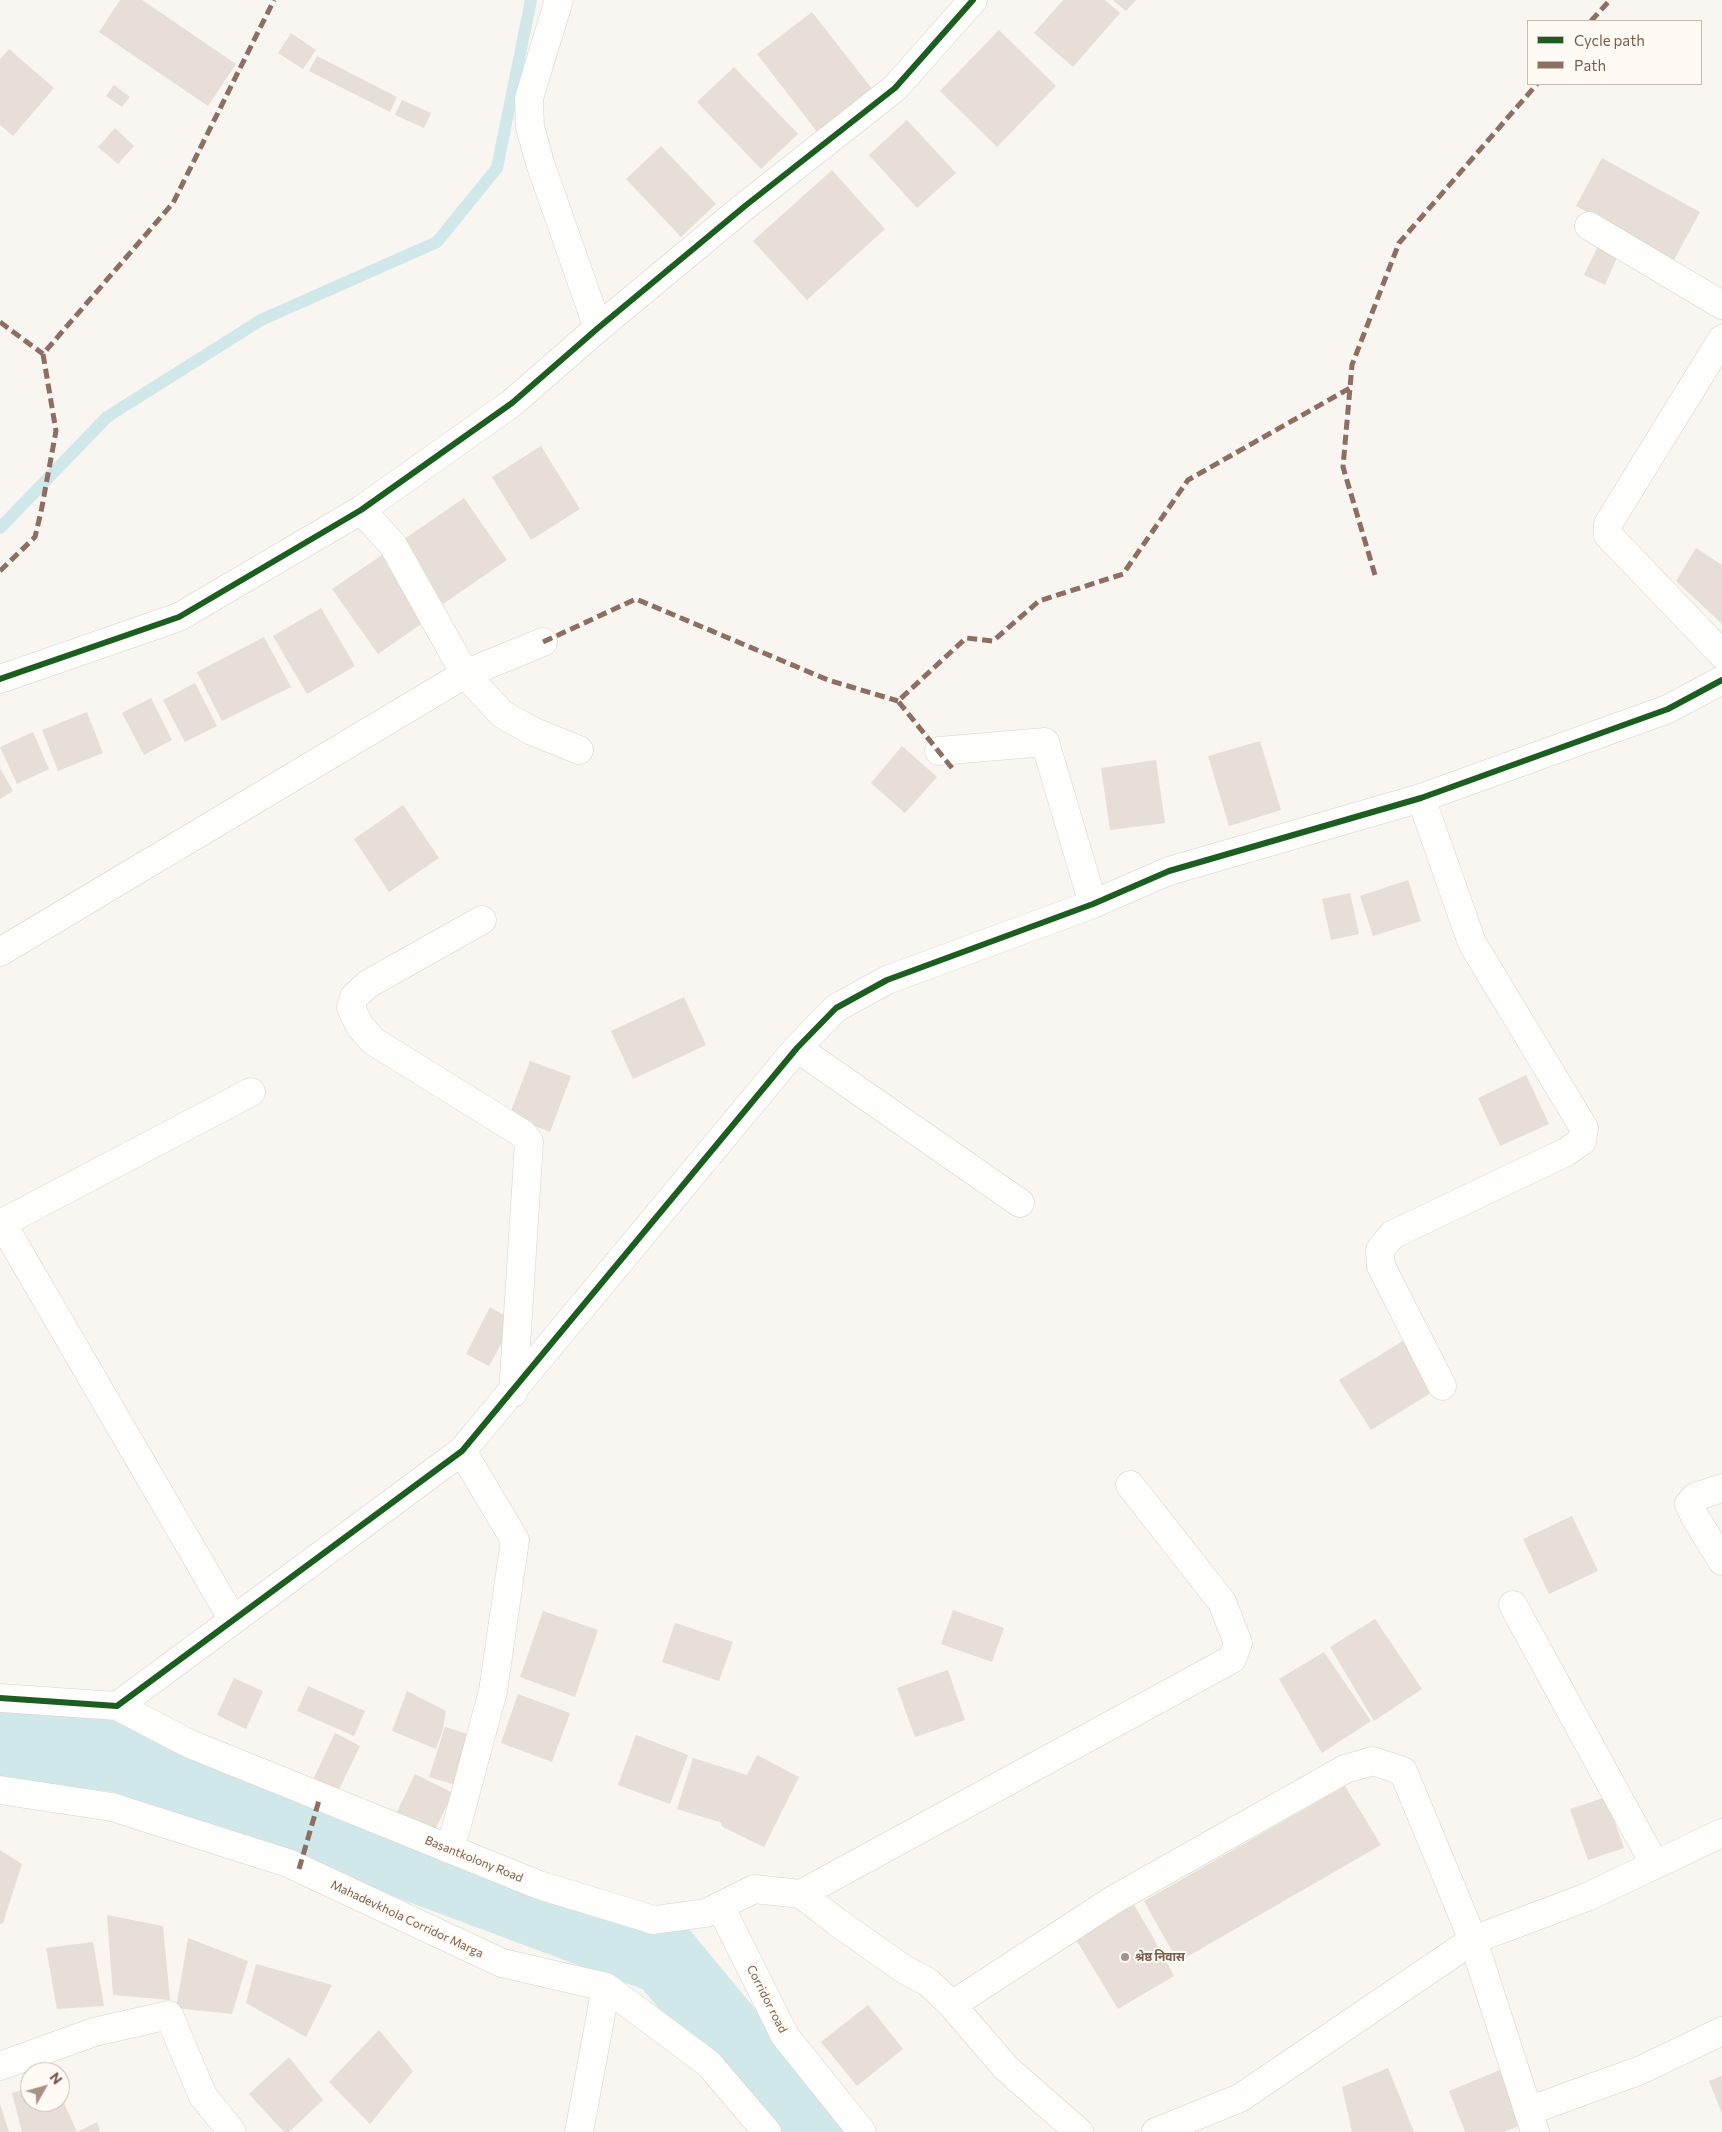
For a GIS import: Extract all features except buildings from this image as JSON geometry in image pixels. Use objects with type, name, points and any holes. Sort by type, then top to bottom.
[{"type":"street","points":[[559,0],[529,98],[530,127],[540,163],[598,328]]},
{"type":"street","points":[[0,679],[179,616],[361,510],[512,403],[598,328],[745,206],[895,88],[973,0]]},
{"type":"street","points":[[1589,226],[1722,305]]},
{"type":"street","points":[[1722,339],[1608,524],[1608,535],[1722,654]]},
{"type":"street","points":[[361,510],[393,545],[465,674],[502,714],[532,731],[579,750]]},
{"type":"street","points":[[0,952],[465,674],[543,642]]},
{"type":"street","points":[[0,1698],[117,1706],[462,1451],[513,1392],[797,1048],[836,1008],[887,980],[1093,904],[1170,871],[1421,798],[1668,709],[1722,680]]},
{"type":"street","points":[[939,751],[1045,742],[1093,904]]},
{"type":"street","points":[[1421,798],[1472,943],[1584,1128],[1582,1141],[1566,1152],[1392,1235],[1380,1250],[1381,1266],[1442,1386]]},
{"type":"street","points":[[482,920],[368,984],[354,997],[351,1008],[360,1026],[373,1041],[523,1134],[529,1142],[513,1392]]},
{"type":"street","points":[[797,1048],[1020,1203]]},
{"type":"street","points":[[233,1620],[2,1223],[251,1092]]},
{"type":"street","points":[[449,1849],[493,1691],[515,1540],[462,1451]]},
{"type":"street","points":[[1078,2132],[1006,2068],[952,2005],[928,1982],[906,1970],[837,1922],[801,1894],[1232,1659],[1238,1643],[1222,1602],[1130,1485]]},
{"type":"street","points":[[1722,1488],[1695,1497],[1689,1504],[1694,1517],[1722,1561]]},
{"type":"street","points":[[1513,1605],[1655,1865]]},
{"type":"street","name":"Basantkolony Road","points":[[117,1706],[190,1744],[449,1849],[540,1885],[654,1920],[706,1913],[754,1889],[801,1894]]},
{"type":"street","points":[[952,2005],[1112,1900],[1345,1769],[1373,1761],[1403,1770],[1474,1940],[1532,2121],[1722,2031]]},
{"type":"street","name":"Mahadevkhola Corridor Marga","points":[[0,1790],[112,1807],[288,1864],[502,1963],[606,1987],[709,2064],[767,2132]]},
{"type":"street","points":[[1156,2132],[1240,2098],[1474,1940],[1587,1896],[1722,1833]]},
{"type":"street","name":"Corridor road","points":[[720,1906],[785,2036],[862,2132]]},
{"type":"street","points":[[579,2132],[606,1987]]},
{"type":"street","points":[[0,2066],[94,2032],[170,2015],[203,2096],[232,2132]]},
{"type":"waterway","points":[[0,528],[107,417],[261,320],[437,242],[497,168],[531,0]]},
{"type":"waterway","points":[[0,1741],[123,1756],[665,1958],[809,2132]]},
{"type":"marked path","points":[[0,571],[35,537],[41,512],[56,431],[43,354],[173,203],[274,0]]},
{"type":"marked path","points":[[1592,20],[1610,0]]},
{"type":"marked path","points":[[1375,575],[1343,467],[1352,365],[1399,243],[1536,85]]},
{"type":"marked path","points":[[0,322],[43,354]]},
{"type":"marked path","points":[[952,768],[898,701],[966,638],[993,641],[1039,601],[1123,574],[1188,480],[1350,388]]},
{"type":"marked path","points":[[543,642],[636,599],[828,680],[898,701]]},
{"type":"marked path","points":[[299,1869],[320,1797]]},
{"type":"cycle path","points":[[0,679],[179,617],[361,510],[512,403],[598,328],[745,206],[895,88],[973,0]]},
{"type":"cycle path","points":[[0,1698],[117,1706],[462,1451],[797,1048],[836,1008],[887,980],[1093,904],[1169,871],[1421,798],[1668,709],[1722,680]]},
{"type":"place","name":"श्रेष्ठ निवास","points":[[1125,1957]]}]
